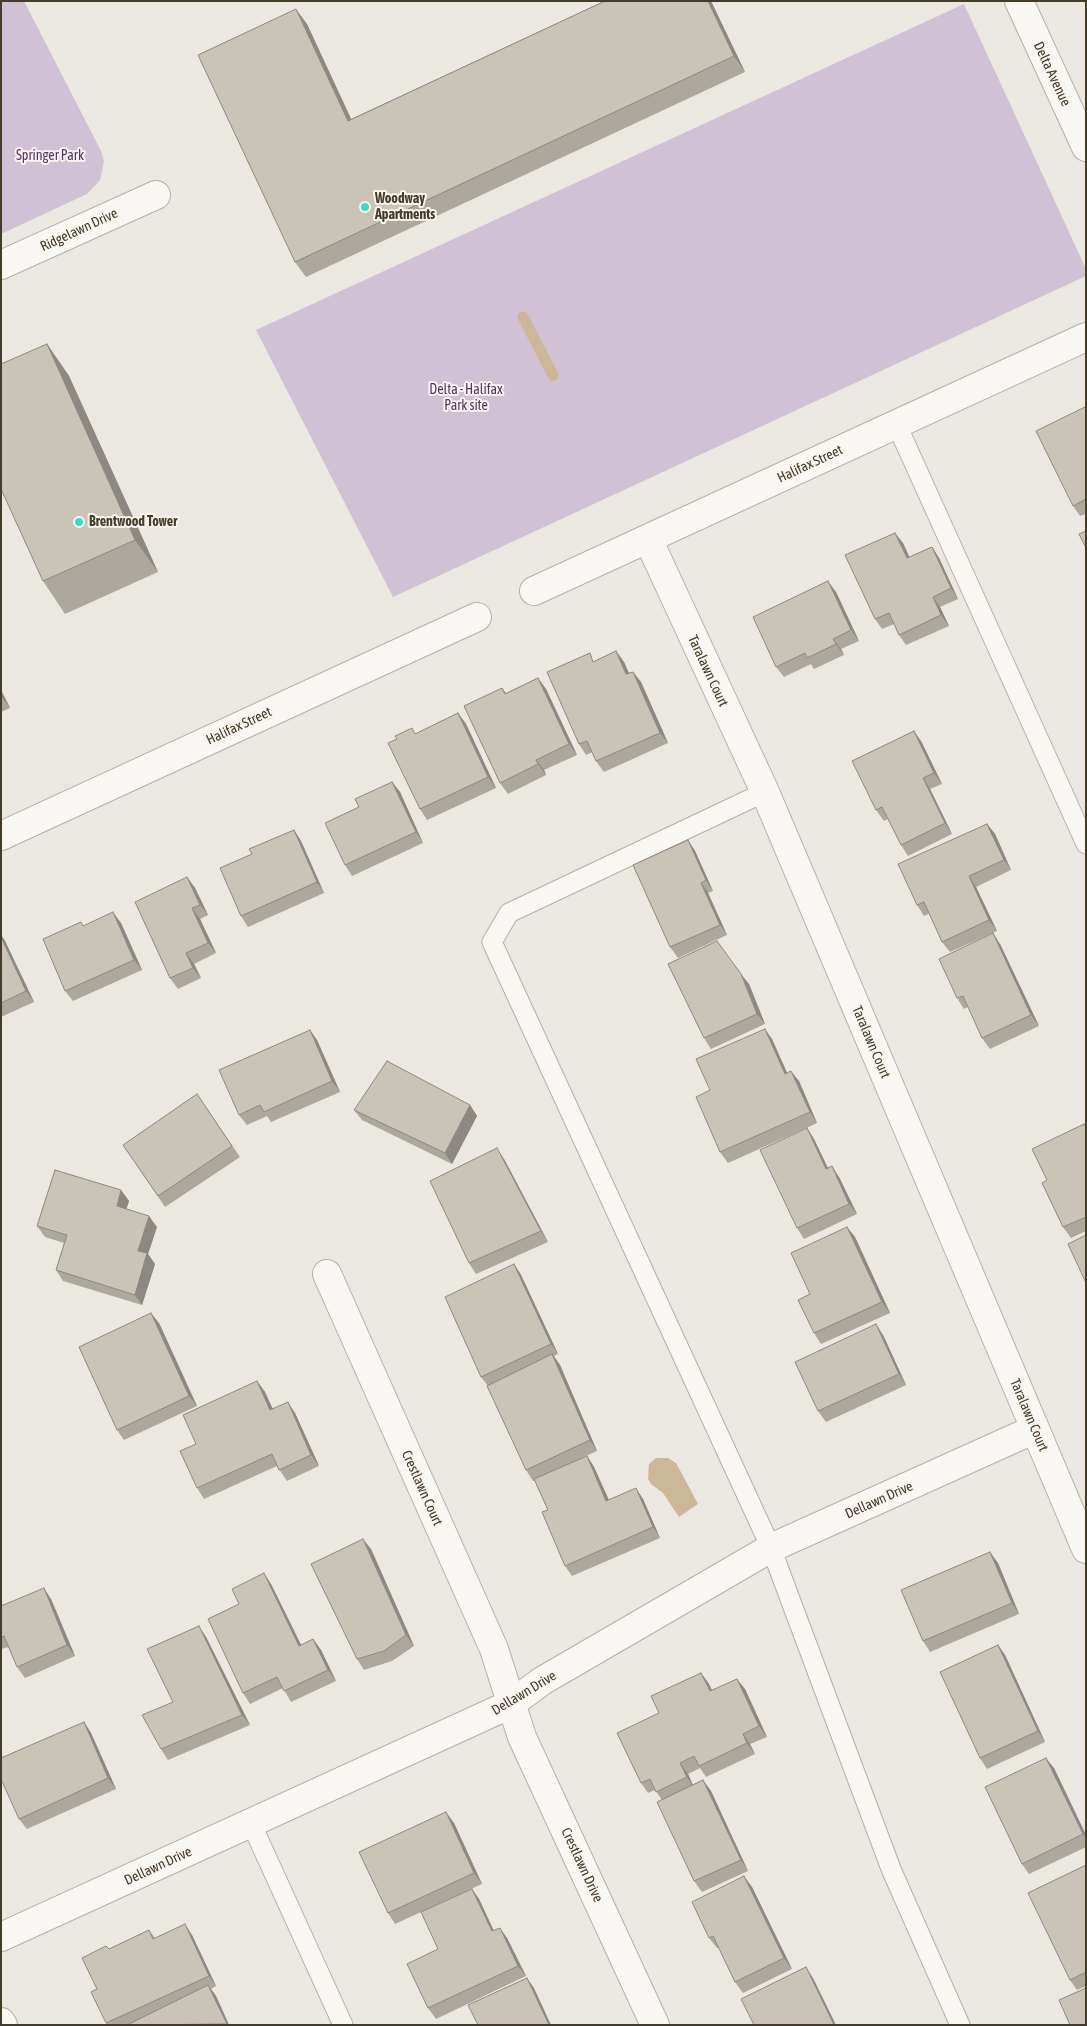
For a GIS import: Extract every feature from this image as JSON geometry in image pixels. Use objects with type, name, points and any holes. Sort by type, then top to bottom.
[{"type":"street","name":"Delta Avenue","points":[[1019,1],[1086,147]]},
{"type":"street","name":"Ridgelawn Drive","points":[[1,265],[156,195]]},
{"type":"street","name":"Halifax Street","points":[[534,591],[1086,337]]},
{"type":"street","name":"Taralawn Court","points":[[648,539],[765,792],[1086,1549]]},
{"type":"street","name":"Halifax Street","points":[[1,836],[477,617]]},
{"type":"street","name":"Crestlawn Court","points":[[327,1274],[494,1648],[511,1704]]},
{"type":"street","name":"Dellawn Drive","points":[[1,1936],[511,1704],[542,1682],[771,1548],[1035,1429]]},
{"type":"street","name":"Crestlawn Drive","points":[[511,1704],[522,1737],[655,2025]]},
{"type":"lane","points":[[896,424],[1086,844]]},
{"type":"lane","points":[[765,792],[509,913],[492,942],[771,1548],[891,1870],[960,2025]]},
{"type":"lane","points":[[251,1823],[343,2025]]},
{"type":"green space","name":"Springer Park","points":[[1,1],[24,1],[101,151],[104,161],[100,180],[87,194],[1,234]]},
{"type":"green space","name":"Delta - Halifax Park site","points":[[964,4],[1086,269],[1086,276],[393,597],[256,330]]},
{"type":"shaded area","points":[[656,1458],[668,1458],[676,1463],[698,1504],[679,1517],[663,1493],[651,1484],[648,1479],[649,1464]]},
{"type":"building","name":"Woodway Apartments","points":[[605,1],[708,1],[734,56],[295,262],[198,55],[296,9],[348,121]]},
{"type":"building","name":"Brentwood Tower","points":[[47,344],[135,540],[43,581],[1,489],[1,364]]},
{"type":"building","points":[[1085,407],[1086,499],[1073,506],[1036,431]]},
{"type":"building","points":[[1086,531],[1086,548],[1079,534]]},
{"type":"building","points":[[895,533],[907,558],[932,547],[951,588],[933,597],[941,615],[899,635],[889,613],[875,619],[845,555]]},
{"type":"building","points":[[828,581],[851,630],[833,639],[836,644],[807,658],[805,653],[776,667],[753,617]]},
{"type":"building","points":[[616,651],[626,674],[633,672],[660,733],[596,761],[587,741],[579,744],[547,672],[590,653],[593,662]]},
{"type":"building","points":[[538,678],[569,744],[536,760],[538,764],[500,783],[464,706],[502,688],[505,694]]},
{"type":"building","points":[[458,713],[488,777],[420,809],[388,743],[397,739],[395,736],[412,728],[415,734]]},
{"type":"building","points":[[914,731],[934,773],[923,778],[945,823],[901,845],[882,807],[876,810],[852,761]]},
{"type":"building","points":[[392,782],[416,832],[345,865],[325,823],[359,807],[355,799]]},
{"type":"building","points":[[987,824],[1004,860],[969,876],[989,920],[942,942],[924,902],[917,905],[898,864]]},
{"type":"building","points":[[294,830],[317,882],[241,916],[220,868],[252,854],[249,849]]},
{"type":"building","points":[[688,840],[706,880],[701,883],[720,925],[670,947],[633,865]]},
{"type":"building","points":[[187,877],[200,905],[192,908],[208,943],[186,953],[193,968],[170,978],[135,902]]},
{"type":"building","points":[[113,912],[134,960],[65,991],[43,939],[81,922],[83,926]]},
{"type":"building","points":[[993,933],[1031,1015],[982,1038],[963,996],[957,998],[939,959]]},
{"type":"building","points":[[1,937],[26,991],[1,1003]]},
{"type":"building","points":[[717,941],[741,974],[757,1014],[704,1038],[668,964]]},
{"type":"building","points":[[765,1029],[785,1074],[791,1071],[810,1112],[720,1152],[696,1097],[710,1090],[696,1059]]},
{"type":"building","points":[[310,1030],[332,1081],[264,1112],[260,1105],[239,1115],[219,1070]]},
{"type":"building","points":[[387,1061],[470,1105],[445,1153],[354,1110]]},
{"type":"building","points":[[197,1094],[232,1146],[158,1196],[123,1145]]},
{"type":"building","points":[[1084,1124],[1086,1127],[1086,1217],[1063,1227],[1042,1183],[1047,1180],[1032,1149]]},
{"type":"building","points":[[807,1128],[826,1169],[832,1166],[849,1204],[797,1228],[760,1150]]},
{"type":"building","points":[[497,1148],[541,1231],[469,1263],[430,1181]]},
{"type":"building","points":[[55,1170],[121,1190],[117,1206],[149,1216],[138,1251],[147,1253],[135,1295],[56,1270],[67,1235],[37,1226]]},
{"type":"building","points":[[847,1227],[882,1302],[814,1333],[798,1300],[810,1294],[791,1253]]},
{"type":"building","points":[[1086,1235],[1086,1283],[1068,1244]]},
{"type":"building","points":[[514,1264],[551,1344],[481,1377],[445,1297]]},
{"type":"building","points":[[151,1313],[189,1396],[117,1430],[79,1347]]},
{"type":"building","points":[[876,1324],[899,1374],[818,1411],[795,1362]]},
{"type":"building","points":[[552,1354],[590,1440],[526,1470],[487,1386]]},
{"type":"building","points":[[257,1381],[270,1410],[288,1402],[311,1455],[279,1470],[272,1454],[197,1488],[180,1451],[196,1444],[183,1415]]},
{"type":"building","points":[[587,1456],[606,1501],[636,1488],[653,1527],[565,1566],[542,1512],[548,1510],[534,1479]]},
{"type":"building","points":[[363,1539],[406,1635],[384,1651],[357,1659],[311,1564]]},
{"type":"building","points":[[990,1552],[1012,1603],[923,1641],[901,1590]]},
{"type":"building","points":[[264,1573],[299,1646],[313,1639],[328,1670],[284,1691],[277,1677],[243,1693],[208,1619],[239,1604],[232,1589]]},
{"type":"building","points":[[44,1588],[67,1645],[17,1667],[4,1636],[1,1637],[1,1606]]},
{"type":"building","points":[[199,1626],[242,1715],[161,1749],[142,1715],[173,1702],[147,1649]]},
{"type":"building","points":[[998,1645],[1038,1731],[980,1758],[940,1672]]},
{"type":"building","points":[[701,1673],[710,1691],[737,1679],[759,1726],[743,1734],[747,1743],[699,1766],[694,1756],[680,1763],[687,1777],[656,1792],[650,1779],[641,1783],[617,1733],[659,1713],[651,1696]]},
{"type":"building","points":[[84,1722],[108,1778],[19,1819],[1,1779],[1,1758]]},
{"type":"building","points":[[1046,1758],[1083,1834],[1022,1864],[985,1787]]},
{"type":"building","points":[[703,1780],[741,1860],[694,1881],[657,1802]]},
{"type":"building","points":[[446,1812],[474,1873],[388,1913],[359,1852]]},
{"type":"building","points":[[1086,1865],[1086,1972],[1070,1980],[1028,1893]]},
{"type":"building","points":[[744,1876],[784,1958],[735,1982],[713,1936],[709,1938],[692,1902]]},
{"type":"building","points":[[472,1889],[492,1931],[500,1928],[518,1966],[428,2008],[407,1964],[438,1949],[421,1912]]},
{"type":"building","points":[[185,1924],[209,1976],[106,2023],[91,1992],[97,1989],[82,1958],[106,1946],[109,1949],[149,1930],[153,1939]]},
{"type":"building","points":[[806,1967],[834,2025],[754,2025],[741,1999]]},
{"type":"building","points":[[527,1978],[549,2025],[478,2025],[468,2005]]},
{"type":"building","points":[[208,1985],[227,2024],[127,2025]]},
{"type":"building","points":[[1086,1988],[1086,2025],[1070,2025],[1059,2000]]},
{"type":"waterway","points":[[523,317],[553,375]]},
{"type":"place","name":"Woodway Apartments","points":[[365,207]]},
{"type":"place","name":"Brentwood Tower","points":[[79,522]]}]
